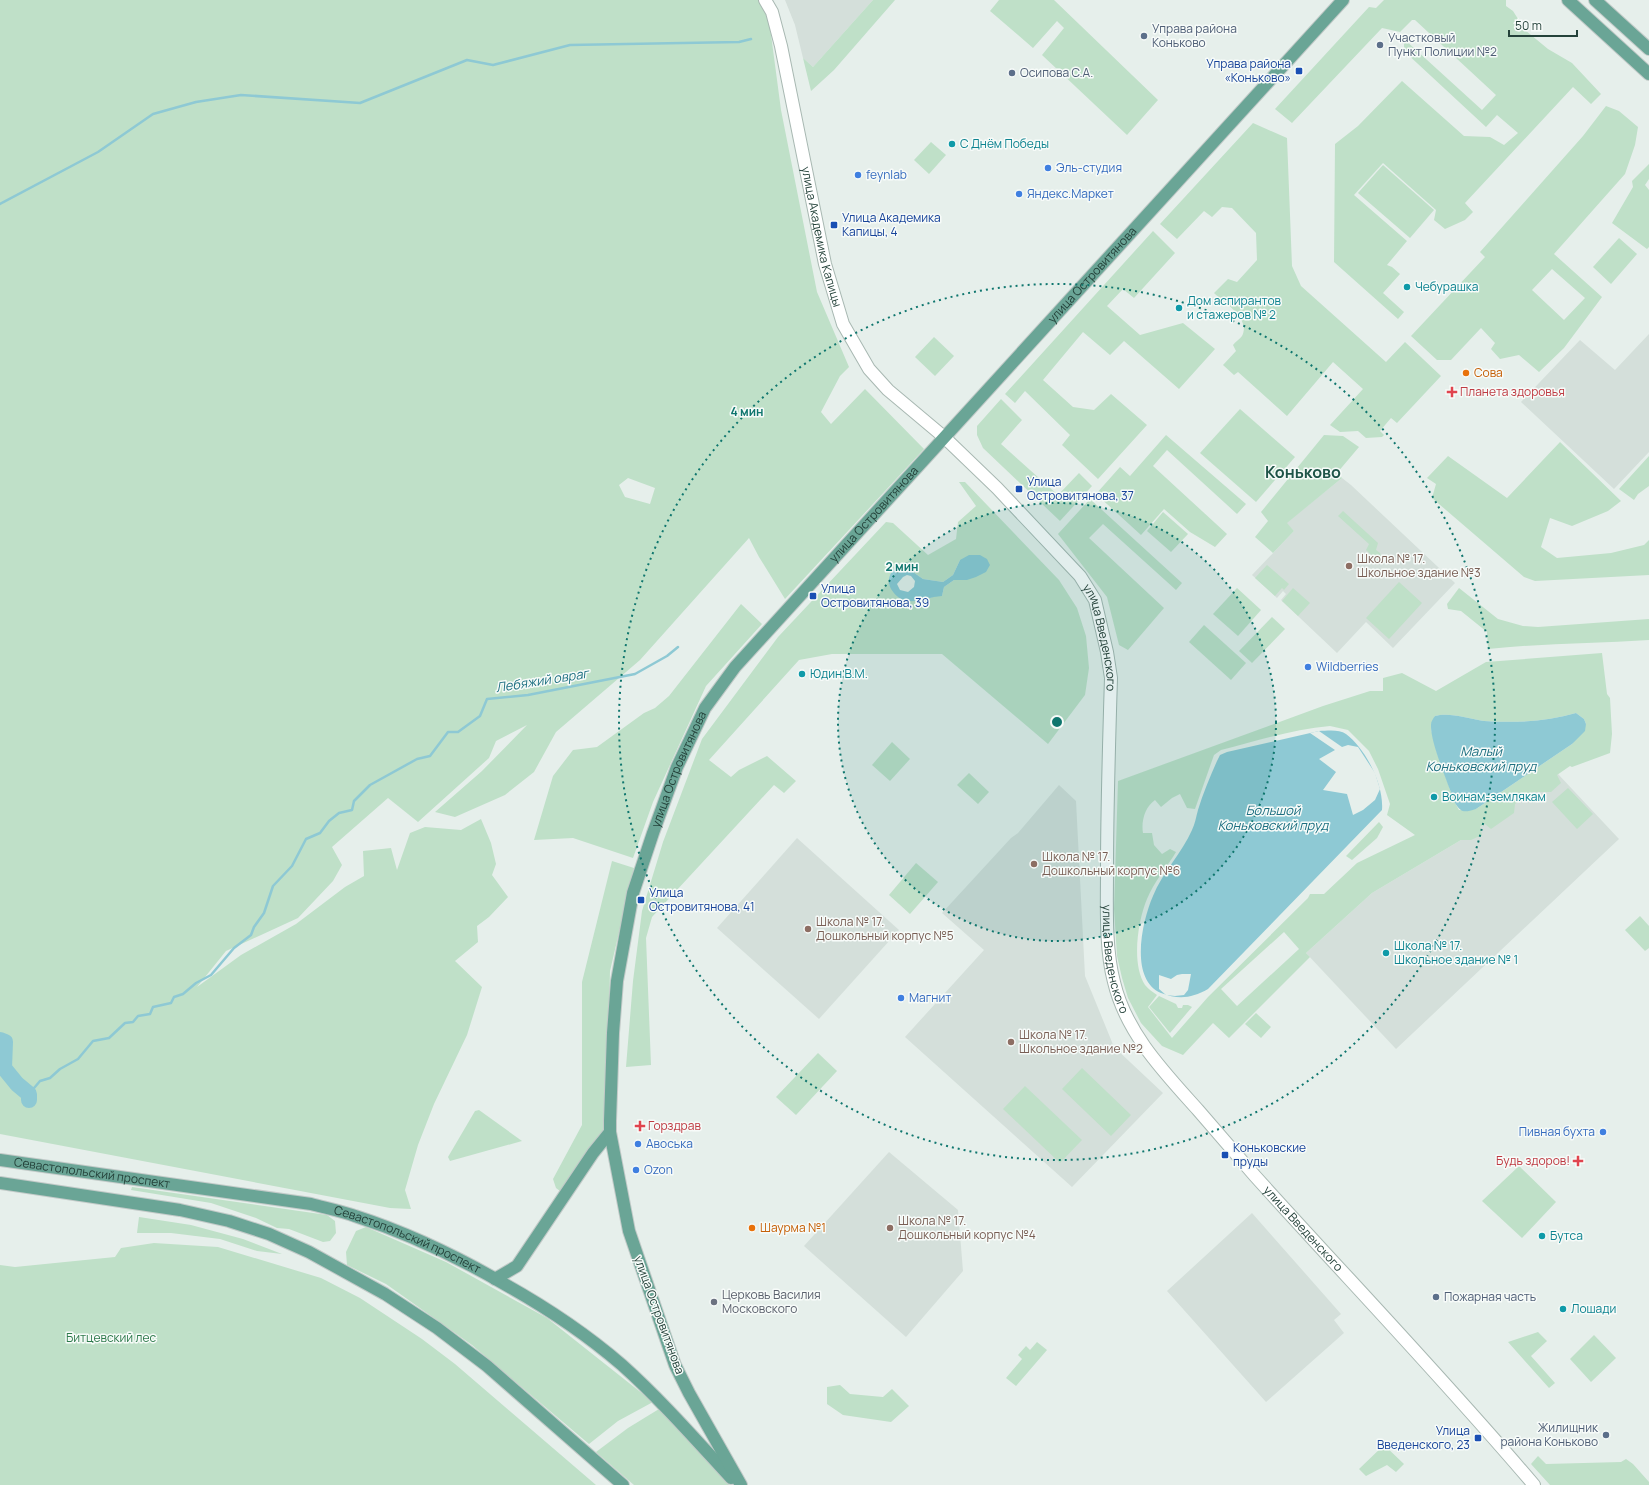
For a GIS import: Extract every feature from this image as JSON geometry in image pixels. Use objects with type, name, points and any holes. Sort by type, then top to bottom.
[{"type":"main road","name":"улица Островитянова","points":[[741,1485],[692,1399],[675,1365],[629,1231],[610,1132],[613,1033],[617,981],[633,893],[677,767],[705,708],[735,667],[1343,0]]},
{"type":"main road","points":[[1568,0],[1649,74]]},
{"type":"main road","points":[[1595,0],[1649,49]]},
{"type":"main road","points":[[495,1279],[517,1266],[530,1249],[560,1200],[593,1152],[610,1132]]},
{"type":"main road","name":"Севастопольский проспект","points":[[0,1160],[311,1204],[354,1215],[413,1237],[455,1257],[549,1309],[587,1337],[622,1366],[663,1405],[738,1485]]},
{"type":"main road","name":"Севастопольский проспект","points":[[0,1183],[180,1210],[269,1234],[309,1252],[385,1294],[431,1324],[487,1366],[623,1485]]},
{"type":"street","name":"улица Академика Капицы","points":[[765,0],[772,12],[781,46],[825,264],[843,324],[869,369],[888,390],[944,437]]},
{"type":"street","name":"улица Введенского","points":[[944,437],[997,488],[1057,550],[1080,576],[1095,600],[1107,652],[1111,678],[1107,858],[1107,910],[1110,955],[1114,982],[1134,1031],[1155,1061],[1183,1094],[1329,1258],[1448,1387],[1534,1485]]},
{"type":"shaded area","points":[[785,0],[873,0],[813,67],[803,58],[795,25]]},
{"type":"shaded area","points":[[1649,334],[1649,452],[1614,489],[1521,402],[1580,340],[1615,370]]},
{"type":"shaded area","name":"Школа № 17. Школьное здание №3","points":[[1342,478],[1455,583],[1393,648],[1366,622],[1337,653],[1281,600],[1286,594],[1283,591],[1277,598],[1252,575],[1294,531],[1286,523]]},
{"type":"shaded area","points":[[1558,774],[1619,839],[1396,1049],[1306,953],[1372,893],[1461,840]]},
{"type":"shaded area","name":"Школа № 17. Школьное здание №2","points":[[1059,785],[1076,801],[1085,976],[1114,1047],[1163,1093],[1072,1187],[905,1037],[984,950],[942,913],[1011,838],[1018,833]]},
{"type":"shaded area","name":"Школа № 17. Дошкольный корпус №5","points":[[797,838],[899,930],[819,1019],[717,928]]},
{"type":"shaded area","name":"Школа № 17. Дошкольный корпус №4","points":[[889,1152],[958,1210],[963,1271],[906,1337],[804,1246]]},
{"type":"shaded area","points":[[1252,1213],[1341,1314],[1334,1320],[1344,1333],[1266,1402],[1167,1291]]},
{"type":"green space","points":[[0,0],[760,0],[768,12],[781,110],[817,292],[849,367],[840,376],[821,412],[831,424],[865,389],[924,449],[785,599],[749,538],[640,660],[556,732],[534,772],[505,795],[455,817],[435,812],[482,771],[527,725],[496,741],[489,758],[418,822],[388,798],[332,847],[342,865],[333,881],[298,918],[226,951],[197,987],[241,955],[296,924],[345,887],[364,876],[363,851],[391,848],[397,870],[410,833],[425,827],[461,830],[481,819],[491,843],[496,864],[492,875],[508,897],[489,917],[477,926],[478,942],[455,961],[482,987],[467,1035],[434,1104],[418,1145],[405,1190],[411,1209],[390,1208],[0,1134]],"holes":[[[628,478],[655,488],[650,504],[625,497],[619,485]]]},
{"type":"green space","points":[[873,0],[895,0],[834,70],[811,91],[803,58],[813,67]]},
{"type":"green space","points":[[999,0],[1054,0],[1158,100],[1127,135],[1042,55],[1064,28],[1057,21],[1033,48],[990,11]]},
{"type":"green space","points":[[1384,0],[1506,0],[1506,6],[1513,11],[1525,30],[1548,49],[1572,63],[1601,94],[1591,104],[1573,87],[1465,203],[1473,212],[1465,220],[1445,229],[1434,220],[1436,210],[1383,163],[1354,195],[1407,241],[1387,265],[1392,267],[1400,274],[1383,293],[1404,312],[1398,319],[1334,262],[1335,144],[1358,126],[1402,81],[1464,136],[1490,137],[1504,145],[1518,133],[1497,115],[1486,127],[1404,51],[1404,39],[1482,110],[1496,95],[1415,20],[1412,20],[1400,32],[1382,28],[1292,123],[1275,109],[1369,7],[1376,8]]},
{"type":"green space","points":[[1606,106],[1619,111],[1638,127],[1635,145],[1625,174],[1554,254],[1602,297],[1564,348],[1539,372],[1519,355],[1500,359],[1491,349],[1495,343],[1481,328],[1451,360],[1437,360],[1411,336],[1485,257],[1480,252],[1583,136]],"holes":[[[1552,269],[1585,298],[1564,320],[1532,290]]]},
{"type":"green space","points":[[1253,123],[1287,138],[1292,266],[1301,286],[1386,362],[1405,342],[1441,376],[1397,423],[1391,418],[1380,431],[1384,435],[1382,437],[1366,438],[1358,431],[1340,432],[1330,425],[1363,389],[1333,362],[1287,416],[1238,372],[1234,375],[1223,365],[1236,351],[1233,345],[1242,336],[1244,330],[1243,324],[1236,312],[1214,293],[1228,279],[1237,282],[1257,260],[1256,233],[1232,208],[1222,207],[1212,217],[1204,211],[1177,239],[1160,224]]},
{"type":"green space","points":[[931,142],[946,155],[929,174],[914,160]]},
{"type":"green space","points":[[1649,164],[1649,179],[1645,185],[1649,190],[1649,247],[1647,249],[1612,223],[1633,187],[1632,181]]},
{"type":"green space","points":[[1383,165],[1434,210],[1410,238],[1358,193]]},
{"type":"green space","points":[[1153,231],[1175,253],[1134,298],[1123,289],[1107,306],[1140,335],[1183,323],[1215,349],[1179,389],[1124,341],[1110,355],[1083,332],[1043,380],[1073,407],[1094,410],[1111,394],[1147,425],[1098,479],[1062,445],[1070,435],[1025,391],[1015,403],[1005,394]]},
{"type":"green space","points":[[1619,238],[1637,254],[1611,284],[1593,267]]},
{"type":"green space","points":[[934,337],[954,356],[935,376],[915,357]]},
{"type":"green space","points":[[1001,399],[1022,420],[1001,444],[1058,495],[1079,473],[1092,486],[1060,521],[983,448],[977,435],[977,426]]},
{"type":"green space","points":[[1240,409],[1295,457],[1256,502],[1200,453]]},
{"type":"green space","points":[[1166,435],[1246,504],[1237,514],[1167,450],[1153,466],[1227,534],[1215,547],[1190,532],[1164,509],[1141,535],[1096,494],[1120,467],[1130,476]]},
{"type":"green space","points":[[1324,435],[1343,436],[1359,447],[1337,473],[1342,478],[1287,523],[1294,531],[1273,553],[1255,537],[1268,521],[1261,512]]},
{"type":"green space","points":[[1560,442],[1621,501],[1608,511],[1572,526],[1550,518],[1541,547],[1557,558],[1611,553],[1644,545],[1649,540],[1649,575],[1535,581],[1524,577],[1432,498],[1436,484],[1427,478],[1448,456],[1507,498]]},
{"type":"green space","points":[[1649,456],[1649,486],[1638,494],[1634,500],[1619,489]]},
{"type":"green space","points":[[959,482],[965,482],[1059,580],[1077,608],[1086,636],[1089,668],[1085,695],[1048,744],[942,654],[832,654],[799,660],[709,760],[731,777],[739,770],[767,756],[796,781],[784,793],[774,785],[652,917],[646,938],[651,1065],[626,1067],[633,981],[642,911],[663,842],[702,739],[778,637],[886,522],[893,523],[928,555],[956,539],[958,522],[976,506]],"holes":[[[960,560],[966,580],[954,580],[944,587],[942,596],[935,596],[919,602],[889,585],[895,567],[913,572],[923,579],[943,582],[953,575]]]},
{"type":"green space","points":[[1090,499],[1182,583],[1176,590],[1103,524],[1089,538],[1164,608],[1128,650],[1119,645],[1107,597],[1058,534]]},
{"type":"green space","points":[[1343,511],[1378,543],[1376,550],[1380,553],[1382,560],[1380,563],[1366,550],[1369,544],[1338,516]]},
{"type":"green space","points":[[1163,512],[1188,534],[1171,552],[1147,531]]},
{"type":"green space","points":[[1267,565],[1289,584],[1284,590],[1282,588],[1275,596],[1255,578]]},
{"type":"green space","points":[[1399,582],[1422,603],[1389,639],[1366,618]]},
{"type":"green space","points":[[1237,588],[1261,610],[1238,636],[1213,614]]},
{"type":"green space","points":[[1293,588],[1310,603],[1298,616],[1282,601]]},
{"type":"green space","points":[[1459,588],[1498,619],[1523,626],[1538,627],[1649,619],[1649,640],[1488,649],[1487,632],[1461,611],[1448,609],[1447,604]]},
{"type":"green space","points":[[741,604],[762,624],[706,686],[653,802],[633,858],[573,838],[534,840],[553,776],[573,750],[597,747],[644,713],[655,708],[669,696]]},
{"type":"green space","points":[[1272,617],[1285,629],[1252,663],[1239,651]]},
{"type":"green space","points":[[1204,625],[1246,663],[1231,680],[1189,642]]},
{"type":"green space","points":[[1602,653],[1607,694],[1610,698],[1612,734],[1610,753],[1572,767],[1570,766],[1557,775],[1561,783],[1551,792],[1532,792],[1515,804],[1514,813],[1491,829],[1485,824],[1480,827],[1482,835],[1471,840],[1461,840],[1372,893],[1306,953],[1310,957],[1229,1038],[1213,1023],[1183,1055],[1162,1046],[1141,1023],[1128,998],[1117,956],[1114,909],[1118,781],[1323,706],[1370,691],[1383,691],[1383,678],[1402,673],[1436,691],[1486,662]],"holes":[[[1576,713],[1584,719],[1586,724],[1572,744],[1476,809],[1459,810],[1455,803],[1437,753],[1431,729],[1435,716],[1447,715],[1484,721],[1518,722],[1542,720]],[[1330,726],[1348,730],[1369,751],[1378,769],[1390,804],[1387,815],[1415,835],[1357,863],[1324,894],[1310,894],[1308,898],[1208,997],[1172,1038],[1148,1007],[1157,995],[1145,985],[1138,966],[1137,942],[1144,908],[1153,887],[1176,852],[1170,849],[1162,854],[1154,845],[1152,833],[1143,833],[1143,819],[1146,810],[1155,800],[1161,807],[1172,798],[1180,794],[1187,808],[1195,809],[1214,755],[1221,750],[1275,736]],[[1284,932],[1299,949],[1237,1006],[1221,989]]]},
{"type":"green space","points":[[892,742],[910,759],[890,781],[872,765]]},
{"type":"green space","points":[[969,773],[989,792],[978,804],[957,785]]},
{"type":"green space","points":[[1568,788],[1593,814],[1577,829],[1552,802]]},
{"type":"green space","points":[[1379,822],[1383,827],[1377,838],[1352,860],[1346,856]]},
{"type":"green space","points":[[612,861],[634,868],[610,971],[606,1126],[560,1191],[556,1188],[553,1179],[582,1125],[582,982]]},
{"type":"green space","points":[[916,863],[938,882],[910,914],[889,895]]},
{"type":"green space","points":[[1640,916],[1649,926],[1649,948],[1645,951],[1625,930]]},
{"type":"green space","points":[[1159,996],[1176,1004],[1178,1008],[1182,1008],[1183,1005],[1192,1007],[1170,1033],[1149,1007]]},
{"type":"green space","points":[[1256,1013],[1271,1027],[1261,1038],[1245,1024]]},
{"type":"green space","points":[[818,1053],[837,1071],[796,1115],[776,1097]]},
{"type":"green space","points":[[1082,1068],[1131,1115],[1111,1136],[1062,1089]]},
{"type":"green space","points":[[1025,1086],[1082,1140],[1060,1163],[1003,1109]]},
{"type":"green space","points":[[479,1110],[522,1141],[450,1161],[448,1157],[475,1111]]},
{"type":"green space","points":[[1519,1166],[1556,1202],[1522,1238],[1482,1201]]},
{"type":"green space","points":[[132,1187],[327,1215],[335,1221],[336,1233],[330,1241],[323,1242],[289,1229],[277,1228],[256,1218],[211,1203],[131,1190]]},
{"type":"green space","points":[[139,1217],[191,1225],[243,1239],[282,1254],[257,1251],[220,1239],[171,1233],[137,1233]]},
{"type":"green space","points":[[366,1227],[446,1262],[547,1318],[653,1402],[618,1421],[589,1444],[472,1345],[386,1284],[347,1265],[346,1252],[356,1231]]},
{"type":"green space","name":"Битцевский лес","points":[[154,1243],[218,1247],[321,1278],[360,1298],[422,1339],[455,1364],[596,1485],[0,1485],[0,1265],[15,1267],[115,1257],[121,1248]]},
{"type":"green space","points":[[1538,1332],[1547,1341],[1531,1356],[1555,1383],[1549,1388],[1508,1342]]},
{"type":"green space","points":[[1594,1335],[1616,1358],[1591,1382],[1570,1359]]},
{"type":"green space","points":[[1037,1342],[1047,1350],[1016,1386],[1006,1378],[1022,1359],[1018,1355],[1026,1346],[1030,1350]]},
{"type":"green space","points":[[840,1385],[850,1394],[883,1397],[892,1389],[909,1406],[891,1422],[843,1415],[827,1404],[827,1387]]},
{"type":"green space","points":[[659,1409],[729,1485],[634,1485],[596,1452],[628,1428]]},
{"type":"green space","points":[[1384,1445],[1404,1464],[1396,1472],[1387,1465],[1366,1476],[1359,1469]]},
{"type":"green space","points":[[1538,1456],[1546,1464],[1621,1462],[1626,1459],[1633,1464],[1649,1482],[1649,1485],[1550,1485],[1531,1464]]},
{"type":"water","points":[[969,555],[980,555],[987,559],[990,565],[986,572],[976,577],[967,580],[954,580],[944,587],[942,596],[908,601],[902,600],[896,596],[891,589],[889,577],[895,567],[913,572],[923,579],[943,582],[953,575],[960,560]],"holes":[[[907,575],[911,576],[915,581],[914,587],[908,592],[900,590],[897,584],[903,577]]]},
{"type":"water","name":"Малый Коньковский пруд","points":[[1576,713],[1584,719],[1586,724],[1585,731],[1572,744],[1476,809],[1462,811],[1457,807],[1433,742],[1431,725],[1435,716],[1447,715],[1484,721],[1518,722],[1542,720]]},
{"type":"water","name":"Большой Коньковский пруд","points":[[1319,731],[1343,732],[1360,749],[1367,758],[1377,779],[1382,800],[1382,810],[1208,989],[1185,997],[1174,997],[1161,993],[1151,986],[1145,975],[1142,963],[1142,934],[1145,920],[1157,888],[1192,830],[1204,791],[1220,755],[1227,752]]},
{"type":"pier","points":[[1319,731],[1342,747],[1348,745],[1358,747],[1375,773],[1380,789],[1375,800],[1363,810],[1353,815],[1347,794],[1323,790],[1336,772],[1319,759],[1335,750],[1310,733]]},
{"type":"pier","points":[[1182,974],[1191,974],[1188,990],[1184,995],[1166,995],[1159,989],[1159,975],[1171,979]]},
{"type":"waterway","points":[[0,204],[98,152],[153,114],[196,102],[241,95],[360,103],[467,60],[493,65],[570,45],[739,42],[751,39]]},
{"type":"waterway","name":"Лебяжий овраг","points":[[29,1094],[40,1081],[50,1078],[60,1069],[78,1059],[93,1041],[109,1038],[125,1023],[133,1022],[138,1016],[150,1014],[153,1007],[171,1003],[174,997],[183,994],[196,983],[211,975],[234,948],[251,935],[254,927],[264,913],[273,886],[292,866],[306,839],[320,833],[329,821],[339,813],[352,810],[354,801],[370,785],[417,759],[430,756],[448,732],[458,732],[480,716],[487,699],[528,695],[635,674],[667,656],[678,647]]},
{"type":"waterway","points":[[0,1040],[5,1042],[4,1068],[17,1084],[29,1094],[29,1100]]},
{"type":"place","name":"Управа района Коньково","points":[[1144,36]]},
{"type":"place","name":"Участковый Пункт Полиции №2","points":[[1380,45]]},
{"type":"place","name":"Управа района «Коньково»","points":[[1299,71]]},
{"type":"place","name":"Осипова С.А.","points":[[1012,73]]},
{"type":"place","name":"С Днём Победы","points":[[952,144]]},
{"type":"place","name":"Эль-студия","points":[[1048,168]]},
{"type":"place","name":"feynlab","points":[[858,175]]},
{"type":"place","name":"Яндекс.Маркет","points":[[1019,194]]},
{"type":"place","name":"Улица Академика Капицы, 4","points":[[834,225]]},
{"type":"place","name":"Чебурашка","points":[[1407,287]]},
{"type":"place","name":"Дом аспирантов и стажеров № 2","points":[[1179,308]]},
{"type":"place","name":"Сова","points":[[1466,373]]},
{"type":"place","name":"Планета здоровья","points":[[1452,392]]},
{"type":"place","name":"Улица Островитянова, 37","points":[[1019,489]]},
{"type":"place","name":"Школа № 17. Школьное здание №3","points":[[1349,566]]},
{"type":"place","name":"Улица Островитянова, 39","points":[[813,596]]},
{"type":"place","name":"Wildberries","points":[[1308,667]]},
{"type":"place","name":"Юдин В.М.","points":[[802,674]]},
{"type":"place","name":"Воинам-землякам","points":[[1434,797]]},
{"type":"place","name":"Школа № 17. Дошкольный корпус №6","points":[[1034,864]]},
{"type":"place","name":"Улица Островитянова, 41","points":[[641,900]]},
{"type":"place","name":"Школа № 17. Дошкольный корпус №5","points":[[808,929]]},
{"type":"place","name":"Школа № 17. Школьное здание № 1","points":[[1386,953]]},
{"type":"place","name":"Магнит","points":[[901,998]]},
{"type":"place","name":"Школа № 17. Школьное здание №2","points":[[1011,1042]]},
{"type":"place","name":"Горздрав","points":[[640,1126]]},
{"type":"place","name":"Пивная бухта","points":[[1603,1132]]},
{"type":"place","name":"Авоська","points":[[638,1144]]},
{"type":"place","name":"Коньковские пруды","points":[[1225,1155]]},
{"type":"place","name":"Будь здоров!","points":[[1578,1161]]},
{"type":"place","name":"Ozon","points":[[636,1170]]},
{"type":"place","name":"Шаурма №1","points":[[752,1228]]},
{"type":"place","name":"Школа № 17. Дошкольный корпус №4","points":[[890,1228]]},
{"type":"place","name":"Бутса","points":[[1542,1236]]},
{"type":"place","name":"Пожарная часть","points":[[1436,1297]]},
{"type":"place","name":"Церковь Василия Московского","points":[[714,1302]]},
{"type":"place","name":"Лошади","points":[[1563,1309]]},
{"type":"place","name":"Жилищник района Коньково","points":[[1606,1435]]},
{"type":"place","name":"Улица Введенского, 23","points":[[1478,1438]]},
{"type":"district","name":"Коньково","points":[[1303,472]]}]
